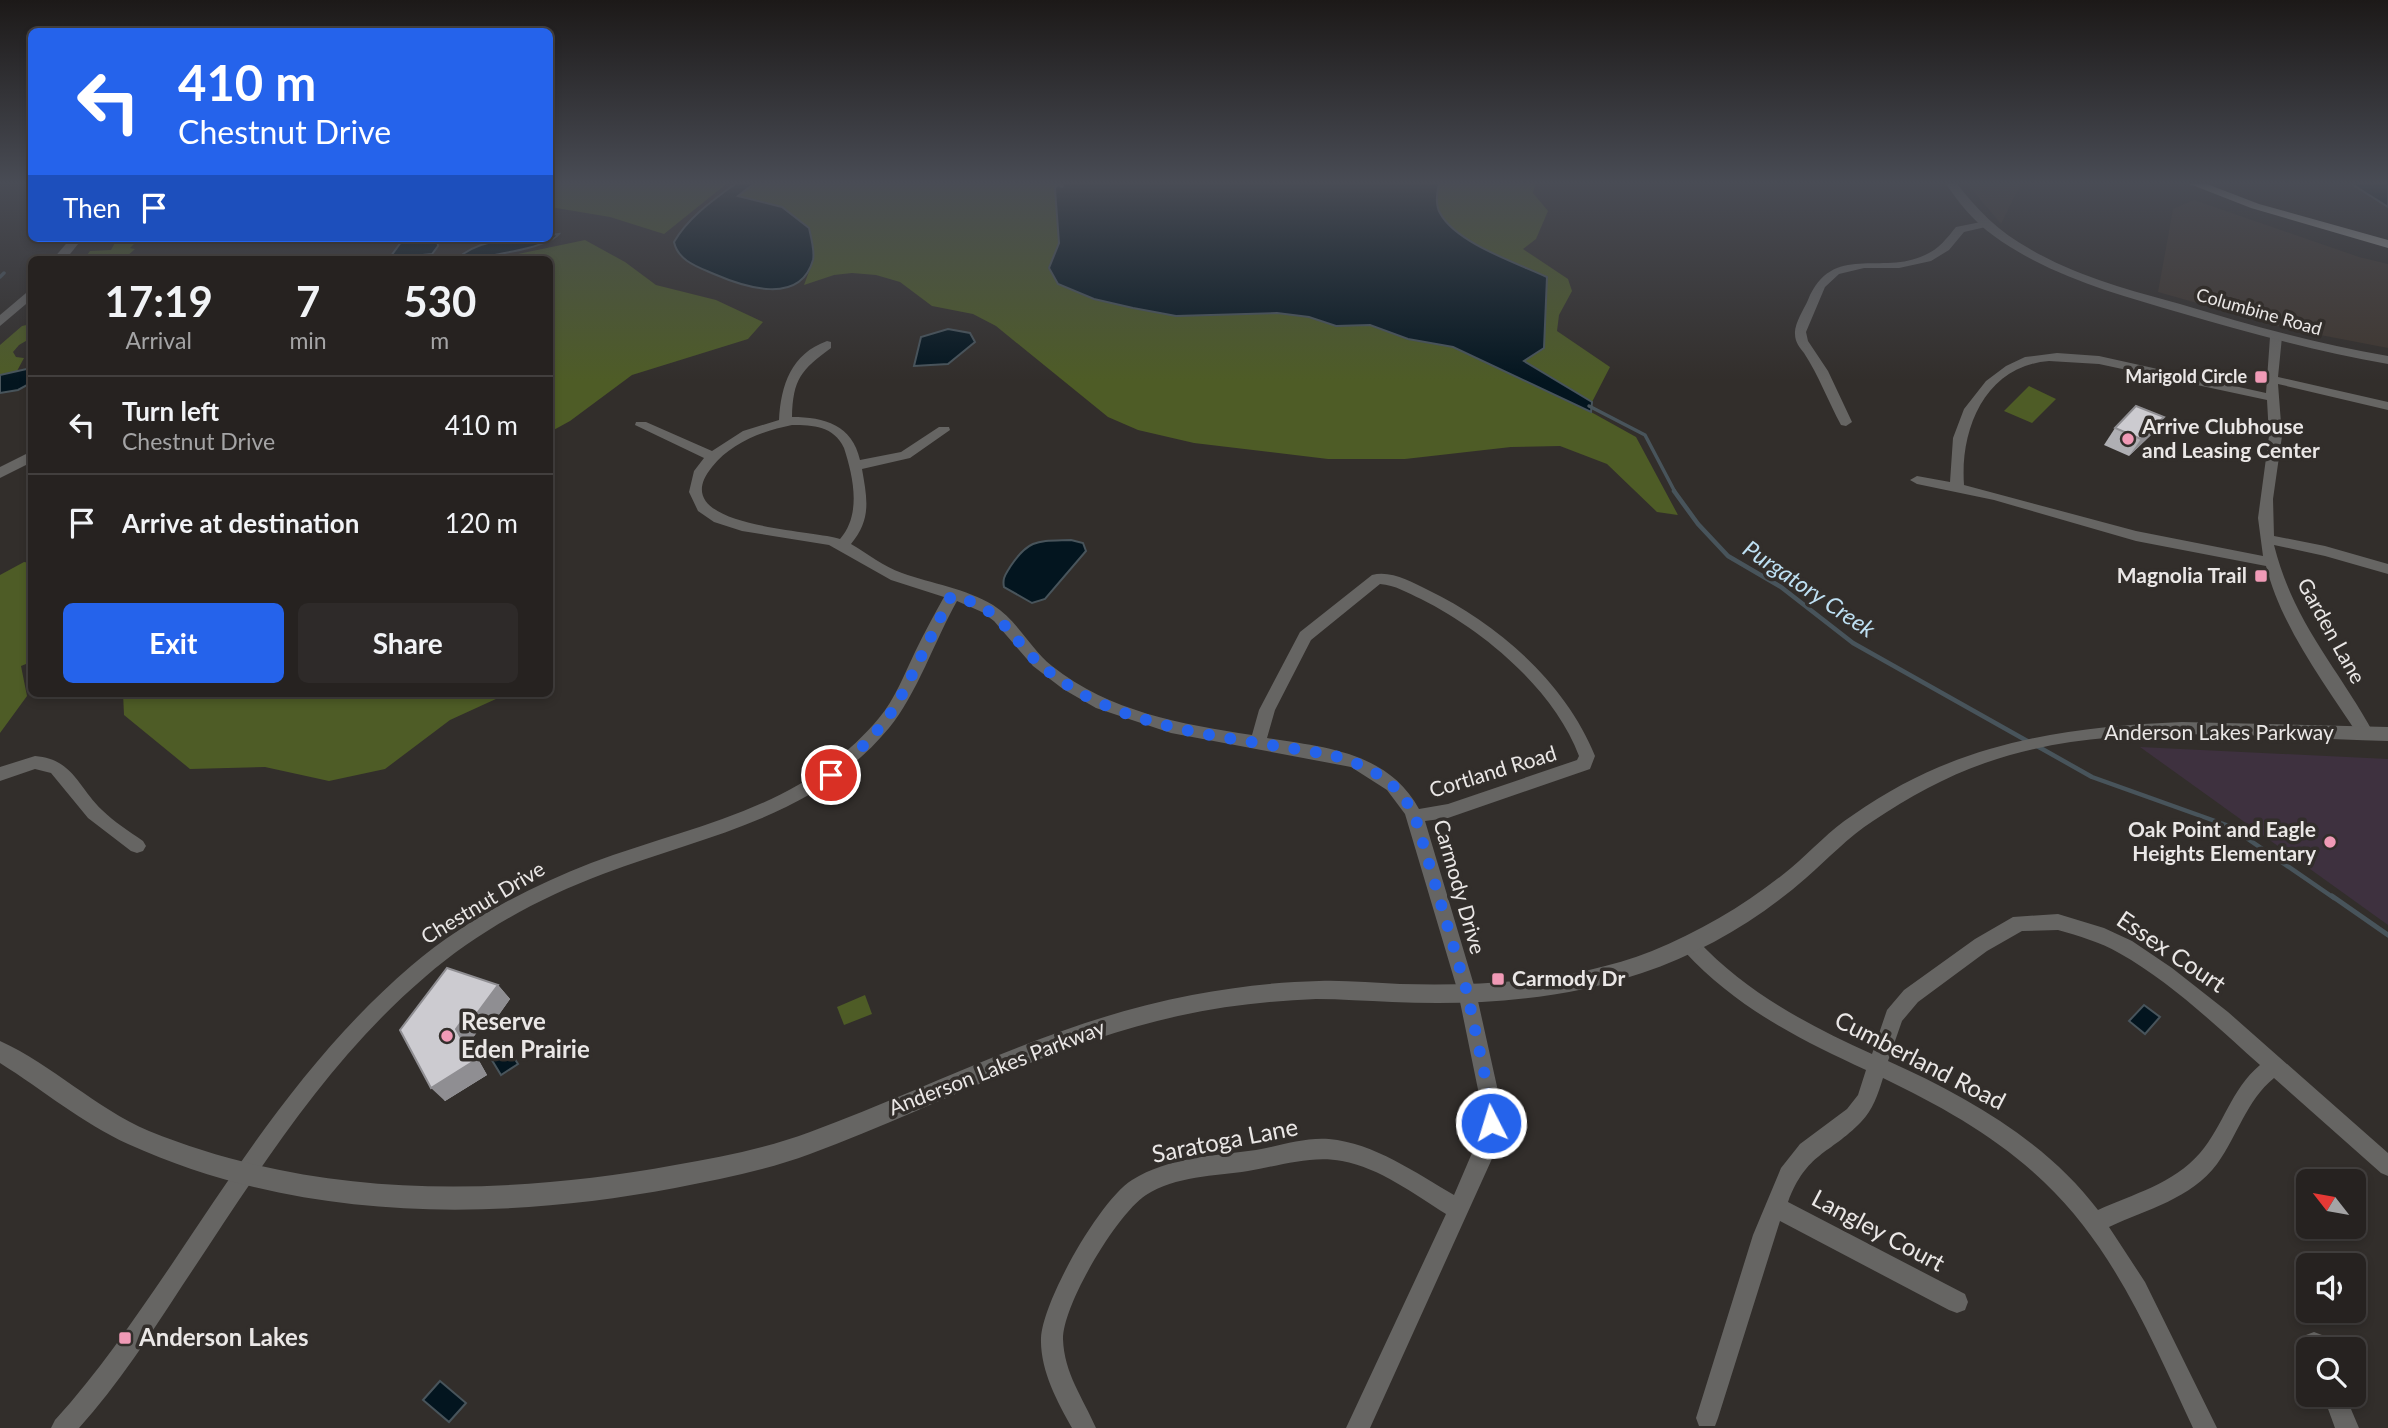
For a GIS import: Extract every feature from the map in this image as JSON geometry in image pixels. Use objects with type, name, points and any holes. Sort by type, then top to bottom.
[{"type":"street","points":[[1846,422],[1822,372],[1802,341],[1800,332],[1825,279],[1848,267],[1899,265],[1927,259],[1945,248]]},
{"type":"street","name":"Columbine Road","points":[[2021,248],[2078,276],[2276,337],[2330,351],[2388,360]]},
{"type":"street","points":[[4,318],[28,296]]},
{"type":"street","points":[[4,318],[28,314]]},
{"type":"street","name":"Garden Lane","points":[[2276,337],[2272,379],[2276,416],[2275,443],[2266,494],[2266,538],[2292,613],[2367,734]]},
{"type":"street","points":[[785,422],[785,399],[793,375],[802,363],[827,345]]},
{"type":"street","points":[[1957,487],[1955,455],[1966,414],[1992,380],[2018,364],[2033,359],[2075,357],[2099,360],[2273,398]]},
{"type":"street","points":[[2272,379],[2388,406]]},
{"type":"street","points":[[804,421],[834,429],[844,437],[854,466],[863,514],[853,535],[842,545],[816,536],[750,530],[718,519],[699,502],[696,492],[702,469],[714,456],[751,432],[785,422],[804,421]]},
{"type":"street","points":[[641,425],[700,453],[714,456]]},
{"type":"street","points":[[854,466],[905,454],[944,430]]},
{"type":"street","points":[[0,473],[28,458]]},
{"type":"street","points":[[1916,480],[1957,487],[2136,536],[2273,563]]},
{"type":"street","points":[[2266,538],[2388,569]]},
{"type":"street","name":"Carmody Drive","points":[[842,545],[880,569],[981,606],[999,617],[1028,653],[1051,673],[1077,691],[1112,708],[1177,727],[1355,761],[1376,772],[1394,786],[1409,803],[1467,992],[1492,1109],[1491,1132],[1358,1428]]},
{"type":"street","name":"Cortland Road","points":[[1258,741],[1273,698],[1305,636],[1320,623],[1377,579],[1392,580],[1433,598],[1473,621],[1532,670],[1545,686],[1587,756],[1584,764],[1575,768],[1448,811],[1415,816]]},
{"type":"street","name":"Chestnut Drive","points":[[62,1428],[111,1371],[296,1099],[335,1050],[378,1005],[414,974],[471,932],[519,903],[570,879],[754,818],[831,775],[886,721],[904,691],[951,596]]},
{"type":"street","name":"Anderson Lakes Parkway","points":[[0,1051],[86,1108],[133,1135],[187,1157],[244,1175],[330,1192],[422,1198],[516,1198],[613,1187],[710,1170],[804,1145],[1037,1048],[1108,1023],[1177,1007],[1258,994],[1341,989],[1467,992],[1534,988],[1586,979],[1638,965],[1691,946],[1767,898],[1862,818],[1927,778],[1989,752],[2062,737],[2116,730],[2172,728],[2388,734]]},
{"type":"street","points":[[0,774],[32,762],[48,762],[58,768],[95,814],[137,846]]},
{"type":"street","name":"Essex Court","points":[[1706,1418],[1774,1206],[1788,1175],[1807,1151],[1854,1116],[1866,1100],[1894,1016],[1912,996],[2006,929],[2037,921],[2079,927],[2126,947],[2221,1018],[2388,1166]]},
{"type":"street","name":"Cumberland Road","points":[[1691,946],[1735,989],[1761,1007],[1792,1026],[1965,1110],[2006,1136],[2043,1165],[2096,1222],[2143,1297],[2205,1428]]},
{"type":"street","points":[[2096,1222],[2162,1195],[2185,1181],[2208,1159],[2247,1088],[2273,1066]]},
{"type":"street","name":"Saratoga Lane","points":[[1084,1428],[1054,1367],[1051,1341],[1055,1311],[1111,1215],[1140,1187],[1176,1174],[1329,1149],[1351,1152],[1367,1159],[1458,1209]]},
{"type":"street","name":"Langley Court","points":[[1774,1206],[1957,1302]]},
{"type":"street","points":[[2339,1407],[2347,1428]]},
{"type":"shaded area","points":[[2166,248],[2332,248],[2388,264],[2388,348],[2289,329],[2158,292]]},
{"type":"shaded area","name":"Oak Point and Eagle Heights Elementary","points":[[2140,747],[2388,759],[2388,925]]},
{"type":"green space","points":[[112,248],[135,249],[127,256],[86,256],[90,251],[111,250]]},
{"type":"green space","points":[[548,248],[599,248],[625,262],[656,285],[716,300],[763,322],[748,339],[632,375],[553,430],[553,256],[508,256]]},
{"type":"green space","points":[[801,248],[1057,248],[1049,268],[1176,316],[1277,313],[1309,317],[1336,326],[1370,325],[1408,339],[1453,347],[1591,412],[1636,437],[1678,515],[1657,512],[1607,464],[1560,446],[1511,447],[1405,459],[1328,459],[1194,443],[1138,430],[1108,417],[996,326],[973,314],[932,306],[900,282],[876,275],[852,273],[834,275],[804,285],[814,258]]},
{"type":"green space","points":[[1482,248],[1525,248],[1523,249],[1568,279],[1572,291],[1559,315],[1557,331],[1610,367],[1592,402],[1524,361],[1547,277]]},
{"type":"green space","points":[[28,325],[28,340],[13,352],[16,357],[24,358],[17,371],[0,375],[0,345],[22,326]]},
{"type":"green space","points":[[2029,386],[2056,399],[2032,423],[2004,411]]},
{"type":"green space","points":[[24,562],[28,563],[28,663],[21,666],[27,696],[0,733],[0,575]]},
{"type":"green space","points":[[123,697],[500,697],[450,720],[385,769],[329,781],[265,767],[190,769],[124,715]]},
{"type":"green space","points":[[865,995],[872,1014],[844,1025],[837,1007]]},
{"type":"water","points":[[397,248],[437,248],[432,254],[391,256]]},
{"type":"water","points":[[472,248],[526,248],[487,256],[464,256],[463,254]]},
{"type":"water","points":[[813,248],[813,260],[806,274],[796,283],[784,288],[770,289],[740,284],[695,266],[684,259],[676,249]]},
{"type":"water","points":[[1057,248],[1482,248],[1547,277],[1544,348],[1524,361],[1592,402],[1591,412],[1453,347],[1408,339],[1370,325],[1336,326],[1309,317],[1277,313],[1176,316],[1133,308],[1094,299],[1058,284],[1049,268]]},
{"type":"water","points":[[948,329],[970,333],[975,342],[948,364],[914,366],[921,337]]},
{"type":"water","points":[[28,369],[28,385],[18,390],[0,393],[0,375]]},
{"type":"water","points":[[1071,540],[1083,543],[1086,551],[1045,599],[1032,603],[1004,587],[1004,579],[1010,567],[1029,546],[1043,541]]},
{"type":"water","points":[[2144,1005],[2160,1017],[2145,1034],[2129,1021]]},
{"type":"water","points":[[504,1042],[518,1064],[501,1075],[487,1052]]},
{"type":"water","points":[[440,1381],[466,1403],[449,1422],[423,1400]]},
{"type":"building","points":[[2136,406],[2164,417],[2141,439],[2115,428]]},
{"type":"building","name":"Reserve Eden Prairie","points":[[447,968],[498,985],[475,1016],[467,1014],[456,1029],[474,1061],[431,1088],[400,1030]]},
{"type":"waterway","points":[[0,277],[4,273]]},
{"type":"waterway","name":"Purgatory Creek","points":[[1589,406],[1645,435],[1675,492]]},
{"type":"waterway","name":"Purgatory Creek","points":[[1674,491],[1698,524],[1728,556],[1781,587],[1853,643],[2029,742]]},
{"type":"waterway","name":"Purgatory Creek","points":[[2037,746],[2092,777],[2229,826],[2334,898]]},
{"type":"waterway","name":"Purgatory Creek","points":[[2332,896],[2388,935]]},
{"type":"place","name":"Marigold Circle","points":[[2261,377]]},
{"type":"place","name":"Arrive Clubhouse and Leasing Center","points":[[2128,439]]},
{"type":"place","name":"Magnolia Trail","points":[[2261,576]]},
{"type":"place","name":"Oak Point and Eagle Heights Elementary","points":[[2330,842]]},
{"type":"place","name":"Carmody Dr","points":[[1498,979]]},
{"type":"place","name":"Reserve Eden Prairie","points":[[447,1036]]},
{"type":"place","name":"Anderson Lakes","points":[[125,1338]]},
{"type":"route","points":[[831,775],[886,721],[904,691],[951,596],[961,597],[999,617],[1028,653],[1051,673],[1077,691],[1112,708],[1141,719],[1177,727],[1331,755],[1355,761],[1376,772],[1394,786],[1409,803],[1415,816],[1467,992],[1469,1014],[1488,1087],[1492,1109],[1491,1123]]}]
